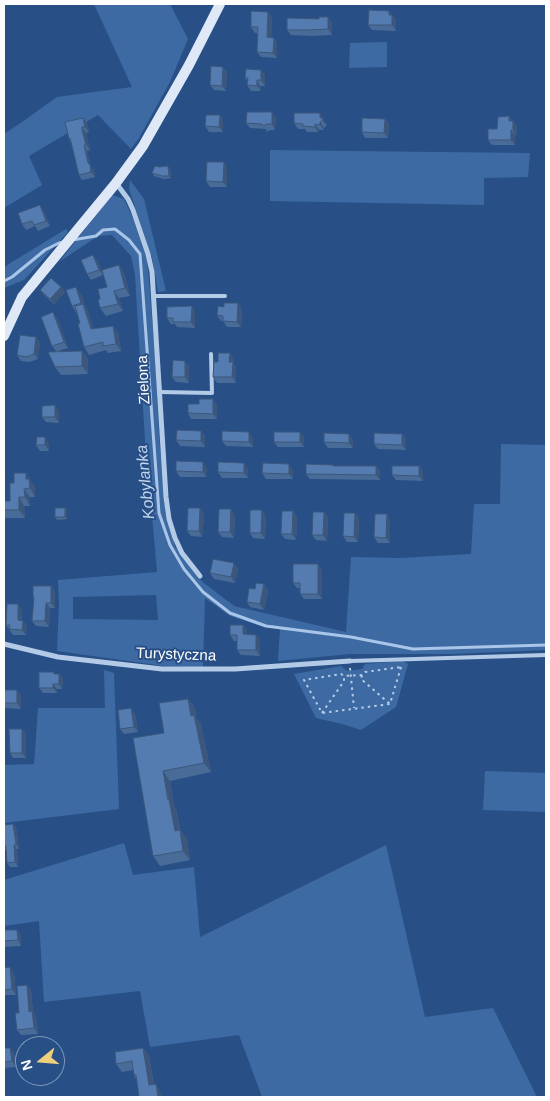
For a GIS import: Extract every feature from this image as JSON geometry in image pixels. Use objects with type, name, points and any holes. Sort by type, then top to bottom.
[{"type":"street","points":[[4,336],[22,297],[143,146],[220,4]]},
{"type":"street","name":"Zielona","points":[[116,182],[128,199],[148,254],[152,272],[169,519],[174,538],[182,553],[200,576]]},
{"type":"street","name":"Turystyczna","points":[[4,644],[58,657],[162,669],[235,669],[350,661]]},
{"type":"lane","points":[[154,296],[225,296]]},
{"type":"lane","points":[[160,392],[212,393],[212,354]]},
{"type":"lane","points":[[350,661],[546,655]]},
{"type":"path","points":[[322,712],[304,680],[341,674],[344,676],[362,676],[365,672],[401,667],[390,704]]},
{"type":"path","points":[[322,712],[344,681],[344,676]]},
{"type":"path","points":[[351,676],[354,708]]},
{"type":"path","points":[[362,676],[362,679],[390,704]]},
{"type":"path","points":[[322,712],[390,704]]},
{"type":"shaded area","points":[[94,4],[170,4],[188,39],[170,82],[131,149],[98,115],[29,156],[42,185],[4,208],[4,134],[57,97],[132,87]]},
{"type":"shaded area","points":[[387,42],[387,67],[349,68],[350,43]]},
{"type":"shaded area","points":[[270,150],[530,153],[528,177],[484,178],[484,205],[270,201]]},
{"type":"shaded area","points":[[130,180],[144,199],[166,291],[158,292],[152,258],[129,189]]},
{"type":"shaded area","points":[[112,195],[124,199],[147,258],[166,518],[175,546],[195,574],[204,583],[234,606],[346,632],[351,557],[400,558],[471,554],[474,504],[500,504],[501,444],[546,445],[546,650],[450,654],[350,654],[278,661],[280,629],[264,627],[230,616],[205,598],[203,667],[164,666],[57,651],[58,580],[157,572],[146,457],[135,275],[131,256],[112,235],[98,236],[59,262]],"holes":[[[156,595],[158,620],[73,619],[73,597]]]},
{"type":"shaded area","points":[[66,229],[68,232],[24,280],[4,288],[4,267]]},
{"type":"shaded area","points":[[403,661],[408,664],[396,707],[361,730],[316,718],[294,674],[341,666],[347,671],[362,669],[365,664]]},
{"type":"shaded area","points":[[104,670],[114,673],[119,809],[4,823],[4,765],[34,764],[38,708],[105,708]]},
{"type":"shaded area","points":[[485,771],[546,773],[546,812],[483,810]]},
{"type":"shaded area","points":[[124,843],[133,875],[194,867],[200,937],[386,845],[425,1017],[493,1008],[537,1097],[262,1097],[239,1035],[150,1047],[140,991],[44,1002],[39,921],[4,926],[4,880]]},
{"type":"building","points":[[369,10],[389,11],[389,15],[392,15],[392,25],[368,25]]},
{"type":"building","points":[[251,11],[268,12],[267,37],[274,38],[273,53],[257,52],[258,27],[251,27]]},
{"type":"building","points":[[319,17],[328,17],[328,29],[287,30],[287,18],[319,19]]},
{"type":"building","points":[[211,66],[223,67],[222,86],[210,85]]},
{"type":"building","points":[[246,69],[261,70],[261,80],[257,80],[257,86],[247,85],[248,78],[245,78]]},
{"type":"building","points":[[247,112],[272,112],[272,124],[264,126],[262,124],[246,123]]},
{"type":"building","points":[[294,113],[320,113],[320,117],[323,120],[320,122],[320,125],[315,124],[315,127],[303,126],[303,124],[294,123]]},
{"type":"building","points":[[206,115],[220,115],[219,127],[205,126]]},
{"type":"building","points":[[509,116],[509,121],[513,121],[511,140],[488,140],[488,129],[497,129],[498,117]]},
{"type":"building","points":[[83,118],[85,127],[82,127],[82,130],[86,145],[84,145],[91,172],[79,175],[65,122]]},
{"type":"building","points":[[362,118],[385,119],[384,133],[362,132]]},
{"type":"building","points":[[207,162],[224,162],[223,182],[206,181]]},
{"type":"building","points":[[155,166],[168,166],[169,176],[152,173]]},
{"type":"building","points":[[40,205],[46,221],[34,225],[32,221],[22,224],[18,213]]},
{"type":"building","points":[[93,255],[99,270],[87,274],[81,260]]},
{"type":"building","points":[[119,265],[125,288],[114,291],[118,304],[100,308],[98,289],[107,287],[102,270]]},
{"type":"building","points":[[51,278],[61,287],[50,299],[40,290]]},
{"type":"building","points":[[76,287],[81,303],[72,306],[66,290]]},
{"type":"building","points":[[224,303],[238,303],[237,322],[223,321],[223,316],[217,315],[218,306],[224,307]]},
{"type":"building","points":[[83,304],[91,329],[113,326],[116,344],[103,346],[103,342],[84,347],[75,306]]},
{"type":"building","points":[[192,306],[191,322],[173,322],[173,318],[167,318],[167,307]]},
{"type":"building","points":[[53,312],[64,342],[52,346],[41,317]]},
{"type":"building","points":[[20,335],[36,337],[34,354],[26,357],[17,355]]},
{"type":"building","points":[[82,351],[82,366],[55,367],[48,352]]},
{"type":"building","points":[[218,353],[230,353],[229,362],[233,362],[232,377],[213,377],[214,362],[218,362]]},
{"type":"building","points":[[173,360],[185,361],[185,377],[172,377]]},
{"type":"building","points":[[199,399],[213,399],[213,414],[188,413],[188,404],[199,404]]},
{"type":"building","points":[[55,405],[55,417],[42,417],[42,406]]},
{"type":"building","points":[[177,430],[201,431],[201,441],[176,440]]},
{"type":"building","points":[[222,431],[249,432],[249,442],[222,441]]},
{"type":"building","points":[[274,432],[300,432],[300,442],[274,442]]},
{"type":"building","points":[[324,433],[349,434],[349,443],[324,442]]},
{"type":"building","points":[[374,433],[402,434],[402,445],[374,444]]},
{"type":"building","points":[[37,437],[45,437],[45,445],[36,445]]},
{"type":"building","points":[[176,461],[203,462],[203,472],[176,471]]},
{"type":"building","points":[[218,462],[244,463],[244,473],[218,472]]},
{"type":"building","points":[[263,463],[289,464],[289,474],[262,473]]},
{"type":"building","points":[[306,464],[376,466],[376,475],[306,474]]},
{"type":"building","points":[[392,466],[419,466],[419,476],[392,475]]},
{"type":"building","points":[[14,473],[26,473],[26,479],[29,479],[30,488],[24,489],[25,497],[19,497],[19,510],[4,510],[4,501],[10,501],[10,483],[14,483]]},
{"type":"building","points":[[55,508],[65,508],[65,517],[55,517]]},
{"type":"building","points":[[188,508],[200,508],[199,531],[187,531]]},
{"type":"building","points":[[219,509],[231,509],[230,532],[218,532]]},
{"type":"building","points":[[250,510],[262,510],[261,533],[250,533]]},
{"type":"building","points":[[282,511],[293,511],[292,534],[281,534]]},
{"type":"building","points":[[313,512],[324,512],[323,535],[312,535]]},
{"type":"building","points":[[344,513],[355,513],[354,537],[343,536]]},
{"type":"building","points":[[375,514],[387,514],[386,538],[374,537]]},
{"type":"building","points":[[213,559],[234,563],[231,577],[210,573]]},
{"type":"building","points":[[293,564],[318,564],[318,594],[300,594],[300,583],[293,583]]},
{"type":"building","points":[[256,583],[264,584],[260,604],[247,602],[249,588],[255,589]]},
{"type":"building","points":[[33,586],[51,586],[51,603],[46,603],[45,621],[32,621]]},
{"type":"building","points":[[7,604],[18,604],[18,620],[23,621],[22,630],[9,629],[10,625],[6,625]]},
{"type":"building","points":[[230,625],[243,625],[243,634],[256,635],[256,650],[237,650],[237,635],[230,635]]},
{"type":"building","points":[[39,672],[59,674],[59,684],[53,684],[53,688],[39,688]]},
{"type":"building","points":[[4,690],[17,690],[17,703],[4,703]]},
{"type":"building","points":[[188,699],[191,716],[194,715],[204,763],[163,771],[175,831],[180,830],[183,851],[153,856],[133,738],[164,733],[159,703]]},
{"type":"building","points":[[131,708],[134,727],[120,729],[118,710]]},
{"type":"building","points":[[9,729],[22,729],[22,753],[10,753]]},
{"type":"building","points":[[13,824],[16,844],[14,845],[15,862],[7,863],[6,846],[4,846],[4,825]]},
{"type":"building","points":[[4,930],[17,930],[18,940],[4,941]]},
{"type":"building","points":[[10,967],[12,989],[4,990],[4,968]]},
{"type":"building","points":[[27,985],[29,1012],[32,1011],[34,1028],[17,1030],[15,1013],[19,1013],[17,986]]},
{"type":"building","points":[[4,1048],[10,1048],[12,1061],[4,1062]]},
{"type":"building","points":[[143,1048],[149,1085],[156,1084],[158,1097],[139,1097],[132,1061],[116,1064],[115,1052]]},
{"type":"waterway","name":"Kobylanka","points":[[72,240],[96,236],[103,230],[115,229],[129,240],[140,254],[159,513],[170,545],[184,569],[203,592],[230,613],[266,626],[351,637],[413,649],[546,645]]},
{"type":"waterway","name":"Kobylanka","points":[[4,281],[12,277],[45,250],[63,242]]}]
